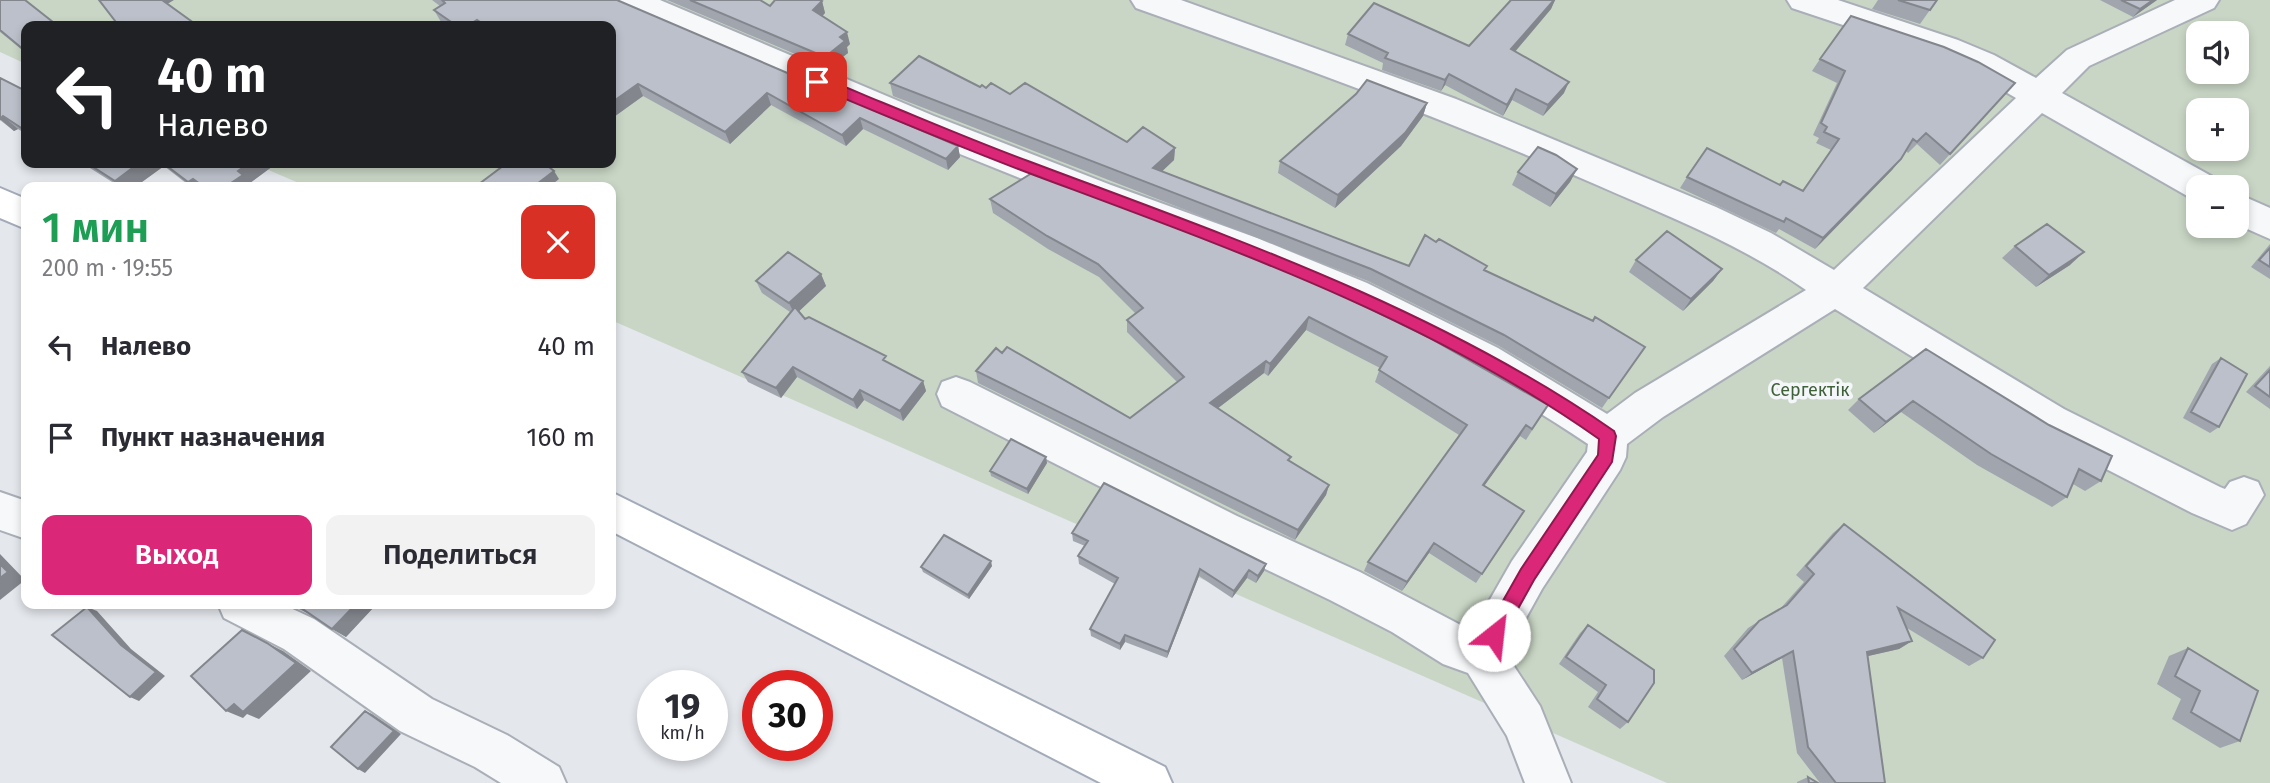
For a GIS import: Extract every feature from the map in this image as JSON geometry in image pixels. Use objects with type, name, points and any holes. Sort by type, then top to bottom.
[{"type":"main road","points":[[0,202],[21,212]]},
{"type":"main road","points":[[616,514],[1149,783]]},
{"type":"street","points":[[631,0],[766,61],[953,138],[1264,256],[1355,295],[1466,349],[1562,404],[1608,436]]},
{"type":"street","points":[[1147,0],[1377,81],[1582,164],[1701,216],[1797,263],[1836,291],[2050,421],[2232,511],[2244,495]]},
{"type":"street","points":[[1803,0],[1947,48],[1982,63],[2186,178]]},
{"type":"street","points":[[1482,655],[1527,575],[1606,457],[1608,436],[1649,405],[1799,310],[1836,291],[2025,112],[2038,94],[2078,58],[2203,0]]},
{"type":"street","points":[[2249,214],[2270,225]]},
{"type":"street","points":[[956,394],[1223,529],[1345,586],[1458,649],[1482,655],[1524,722],[1548,783]]},
{"type":"street","points":[[0,511],[21,518]]},
{"type":"street","points":[[249,609],[299,634],[416,715],[491,751],[543,783]]},
{"type":"green space","name":"Сергектік","points":[[0,0],[2270,0],[2270,783],[1667,783],[616,322],[616,182],[296,182],[264,168],[616,168],[616,21],[21,21],[21,62],[0,52]]},
{"type":"building","points":[[0,0],[25,0],[52,21],[21,21],[21,48],[0,30]]},
{"type":"building","points":[[99,0],[162,0],[191,21],[115,21]]},
{"type":"building","points":[[442,0],[617,0],[958,146],[946,159],[860,118],[842,135],[767,93],[725,132],[638,84],[616,99],[616,21],[450,21],[434,10],[445,3]]},
{"type":"building","points":[[690,0],[760,0],[770,6],[775,0],[820,0],[822,1],[813,10],[847,32],[840,37],[845,41],[825,57]]},
{"type":"building","points":[[1511,0],[1554,0],[1511,49],[1569,82],[1548,105],[1516,89],[1507,105],[1449,74],[1445,80],[1385,58],[1388,53],[1348,34],[1374,3],[1469,46]]},
{"type":"building","points":[[1898,0],[1937,0],[1930,10]]},
{"type":"building","points":[[2121,0],[2153,0],[2140,9]]},
{"type":"building","points":[[1851,16],[1944,47],[2015,83],[1950,154],[1926,133],[1917,142],[1913,139],[1901,159],[1823,238],[1786,218],[1784,222],[1687,177],[1707,148],[1780,185],[1783,181],[1803,191],[1839,139],[1824,132],[1827,127],[1821,123],[1845,71],[1820,59]]},
{"type":"building","points":[[919,56],[980,87],[982,85],[986,88],[991,83],[1010,94],[1025,83],[1127,142],[1143,127],[1175,148],[1153,168],[1409,266],[1425,235],[1436,242],[1439,239],[1487,266],[1484,270],[1593,321],[1595,317],[1645,347],[1609,398],[1504,335],[1371,269],[890,83]]},
{"type":"building","points":[[0,78],[21,88],[21,128],[3,116],[0,119]]},
{"type":"building","points":[[1367,80],[1427,103],[1405,133],[1338,195],[1280,161],[1356,94]]},
{"type":"building","points":[[1538,147],[1577,169],[1556,194],[1518,172]]},
{"type":"building","points":[[95,168],[132,168],[115,181]]},
{"type":"building","points":[[170,168],[242,168],[238,171],[243,175],[232,182],[197,182],[193,179],[188,182]]},
{"type":"building","points":[[500,168],[550,168],[554,171],[540,182],[482,182]]},
{"type":"building","points":[[1032,173],[1231,247],[1342,295],[1428,337],[1548,405],[1532,429],[1526,425],[1483,485],[1524,511],[1482,574],[1434,543],[1407,582],[1368,562],[1467,425],[1379,370],[1387,357],[1309,317],[1270,364],[1266,361],[1210,403],[1291,457],[1288,460],[1329,485],[1298,530],[976,371],[996,348],[1002,353],[1007,347],[1130,418],[1184,377],[1127,320],[1143,308],[1098,264],[1047,236],[990,199]]},
{"type":"building","points":[[2047,224],[2084,252],[2049,275],[2015,246]]},
{"type":"building","points":[[1667,231],[1722,269],[1691,299],[1636,260]]},
{"type":"building","points":[[2270,248],[2270,267],[2259,260]]},
{"type":"building","points":[[788,252],[821,274],[789,303],[756,281]]},
{"type":"building","points":[[795,307],[805,319],[809,317],[886,356],[883,360],[923,381],[900,411],[860,390],[853,400],[793,367],[776,388],[742,372]]},
{"type":"building","points":[[1926,349],[2049,425],[2112,456],[2101,481],[2079,469],[2067,497],[1991,454],[1913,401],[1886,422],[1859,399]]},
{"type":"building","points":[[2221,358],[2247,374],[2219,427],[2191,412]]},
{"type":"building","points":[[2270,370],[2270,397],[2255,386]]},
{"type":"building","points":[[1011,439],[1046,457],[1027,489],[990,471]]},
{"type":"building","points":[[1104,483],[1266,564],[1258,576],[1249,570],[1234,591],[1200,569],[1168,652],[1125,635],[1120,644],[1090,629],[1118,578],[1078,556],[1088,541],[1072,533]]},
{"type":"building","points":[[1844,524],[1995,640],[1983,658],[1898,608],[1912,641],[1867,652],[1885,783],[1836,783],[1808,747],[1793,651],[1752,673],[1734,649],[1759,621],[1787,605],[1814,574],[1806,566]]},
{"type":"building","points":[[944,535],[991,561],[968,595],[921,567]]},
{"type":"building","points":[[0,564],[8,572],[0,578]]},
{"type":"building","points":[[84,609],[89,609],[121,645],[156,672],[130,697],[52,635]]},
{"type":"building","points":[[302,609],[351,609],[332,629]]},
{"type":"building","points":[[1588,625],[1654,670],[1654,683],[1628,722],[1597,699],[1606,685],[1566,657]]},
{"type":"building","points":[[242,630],[296,663],[243,712],[234,704],[226,711],[191,676]]},
{"type":"building","points":[[2188,648],[2258,691],[2240,741],[2191,712],[2200,691],[2175,676]]},
{"type":"building","points":[[365,711],[394,731],[358,769],[331,747]]},
{"type":"route","points":[[817,82],[1001,157],[1264,256],[1355,295],[1466,349],[1562,404],[1608,436],[1606,457],[1527,575],[1494,635]]}]
